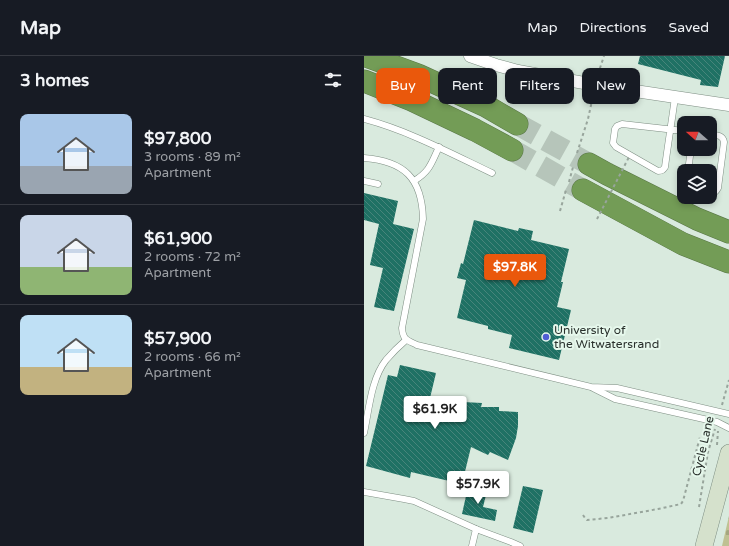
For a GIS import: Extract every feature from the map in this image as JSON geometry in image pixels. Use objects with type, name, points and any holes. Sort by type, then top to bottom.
[{"type":"highway","points":[[366,56],[418,75],[486,106],[517,124]]},
{"type":"highway","points":[[364,81],[412,100],[476,130],[512,150]]},
{"type":"highway","points":[[589,164],[697,219],[729,232]]},
{"type":"highway","points":[[583,190],[683,244],[729,262]]},
{"type":"main road","points":[[704,546],[729,453]]},
{"type":"street","points":[[470,56],[496,66],[518,71],[595,85],[729,105]]},
{"type":"lane","points":[[675,97],[671,129],[664,170],[658,171],[616,147],[613,143],[615,129],[619,124],[671,129],[677,130]]},
{"type":"lane","points":[[364,119],[439,147],[492,173]]},
{"type":"lane","points":[[717,135],[721,136],[724,142],[717,190]]},
{"type":"lane","points":[[414,181],[423,175],[430,167],[439,147]]},
{"type":"lane","points":[[364,158],[380,160],[396,165],[405,171],[414,181],[423,206],[423,219],[402,328],[403,335],[406,340],[418,345],[592,387],[617,388],[729,414]]},
{"type":"lane","points":[[364,181],[378,184]]},
{"type":"lane","points":[[364,433],[374,384],[381,368],[386,360],[406,340]]},
{"type":"lane","points":[[592,387],[615,399],[717,422],[729,428]]},
{"type":"lane","points":[[364,492],[414,501],[476,529],[520,546]]},
{"type":"lane","points":[[472,546],[476,529]]},
{"type":"path","points":[[597,219],[630,155]]},
{"type":"path","name":"Cycle Lane","points":[[720,412],[729,380]]},
{"type":"path","name":"Cycle Lane","points":[[699,509],[708,452],[717,422]]},
{"type":"path","points":[[583,515],[587,520],[608,518],[681,504],[700,437]]},
{"type":"green space","points":[[729,516],[729,546],[722,546]]},
{"type":"building","points":[[640,56],[725,56],[718,87],[700,85],[701,80],[638,64]]},
{"type":"building","points":[[364,193],[398,201],[393,224],[414,229],[394,311],[374,307],[383,268],[370,265],[379,224],[364,220]]},
{"type":"building","points":[[474,220],[518,231],[519,228],[533,231],[531,240],[569,249],[557,307],[571,310],[559,360],[509,348],[512,335],[488,329],[488,326],[457,318],[466,280],[457,278],[461,263],[463,264]]},
{"type":"building","points":[[400,365],[436,373],[430,398],[464,399],[463,402],[482,403],[481,407],[499,407],[499,411],[518,412],[516,438],[508,460],[490,452],[488,455],[471,447],[462,484],[411,472],[410,478],[366,466],[388,375],[397,377]]},
{"type":"building","points":[[523,486],[543,490],[533,533],[513,528]]},
{"type":"building","points":[[468,487],[487,491],[483,507],[497,510],[495,521],[462,514]]},
{"type":"tunnel","points":[[517,124],[589,164]]},
{"type":"tunnel","points":[[512,150],[583,190]]},
{"type":"place","name":"University of the Witwatersrand","points":[[546,337]]}]
